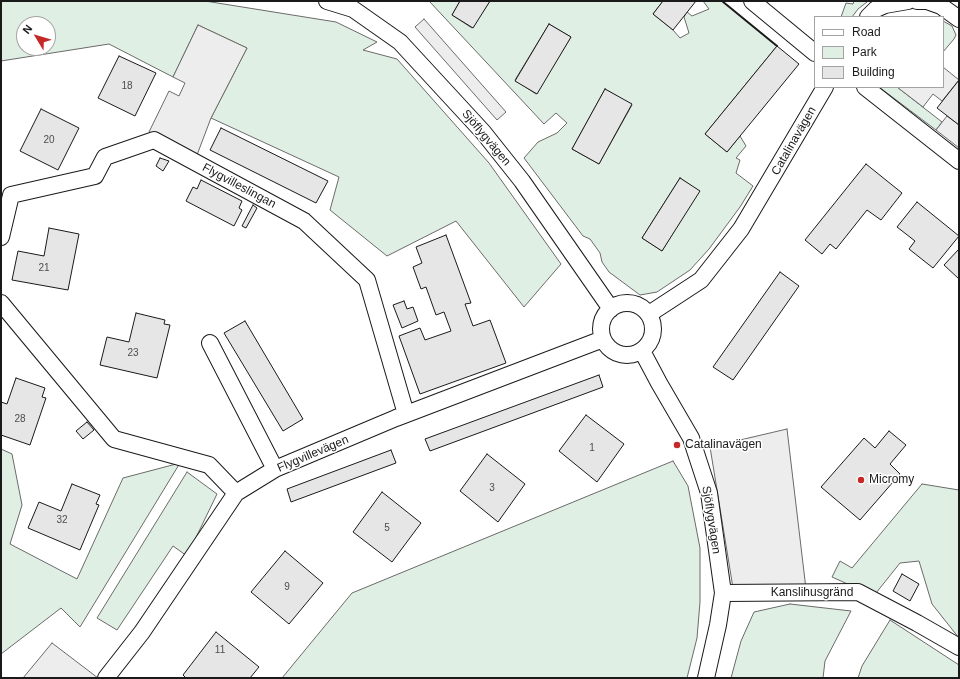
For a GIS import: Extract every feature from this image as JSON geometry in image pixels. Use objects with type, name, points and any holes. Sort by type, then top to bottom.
[{"type":"street","name":"Sjöflygvägen","points":[[327,1],[353,9],[400,42],[483,132],[522,181],[611,309]]},
{"type":"street","points":[[752,1],[814,52]]},
{"type":"street","points":[[869,16],[876,9],[886,3],[908,1]]},
{"type":"street","points":[[917,1],[927,1],[941,6],[959,18]]},
{"type":"street","name":"Catalinavägen","points":[[649,314],[701,280],[741,229],[824,88]]},
{"type":"street","points":[[866,88],[959,161]]},
{"type":"street","name":"Flygvilleslingan","points":[[1,237],[11,194],[95,176],[105,157],[154,140],[304,221],[367,280],[406,414]]},
{"type":"street","points":[[1,302],[114,439],[209,465],[236,493]]},
{"type":"street","points":[[622,304],[635,304],[643,308],[649,314],[652,322],[652,339],[642,351],[636,354],[620,354],[607,346],[603,339],[602,323],[611,309],[622,304]]},
{"type":"street","name":"Flygvillevägen","points":[[106,678],[142,632],[236,493],[275,470],[406,414],[603,339]]},
{"type":"street","points":[[210,342],[275,470]]},
{"type":"street","name":"Sjöflygvägen","points":[[642,351],[691,438],[709,493],[723,594],[718,625],[706,678]]},
{"type":"street","name":"Kanslihusgränd","points":[[723,594],[858,592],[917,623],[959,648]]},
{"type":"green space","points":[[1,1],[205,1],[336,22],[377,42],[363,50],[397,59],[489,163],[561,264],[524,307],[456,221],[387,256],[330,210],[339,177],[211,118],[247,48],[198,25],[173,77],[109,44],[56,52],[56,16],[16,16],[16,56],[33,56],[1,61]]},
{"type":"green space","points":[[429,1],[460,1],[452,15],[472,28],[490,1],[663,1],[653,14],[673,30],[680,38],[689,33],[684,17],[687,12],[692,16],[709,9],[703,1],[722,1],[777,46],[705,134],[727,152],[740,136],[746,146],[736,158],[740,160],[736,173],[753,186],[740,207],[709,249],[690,270],[657,292],[640,295],[609,272],[602,262],[600,253],[590,239],[583,236],[524,158],[538,142],[557,133],[567,123],[556,113],[544,124]],"holes":[[[549,24],[571,37],[536,94],[515,80]],[[605,89],[632,105],[599,164],[572,149]],[[680,178],[699,191],[662,251],[642,238]]]},
{"type":"green space","points":[[854,1],[867,2],[858,9],[853,16],[841,16],[846,3],[853,4]]},
{"type":"green space","points":[[944,22],[952,26],[956,35],[944,51]]},
{"type":"green space","points":[[880,88],[898,88],[942,122],[936,130]]},
{"type":"green space","points":[[1,449],[12,454],[22,505],[10,544],[77,579],[123,478],[180,463],[80,627],[61,608],[1,654]]},
{"type":"green space","points":[[673,461],[688,486],[700,548],[700,602],[697,638],[687,678],[282,678],[352,593]]},
{"type":"green space","points":[[187,472],[217,494],[187,556],[173,546],[117,630],[97,618]]},
{"type":"green space","points":[[922,484],[959,490],[959,638],[932,604],[919,561],[900,563],[876,593],[852,586],[832,577],[840,561],[852,568]]},
{"type":"green space","points":[[790,604],[851,611],[825,661],[823,678],[731,678],[741,641],[754,612]]},
{"type":"green space","points":[[890,620],[959,665],[959,678],[858,678],[862,666]]},
{"type":"shaded area","points":[[424,19],[506,112],[497,120],[415,27]]},
{"type":"shaded area","points":[[198,25],[247,48],[211,118],[197,155],[149,132],[169,91],[179,96],[185,83],[173,77]]},
{"type":"shaded area","points":[[944,68],[959,80],[942,101],[933,94],[923,107],[898,88],[944,88]]},
{"type":"shaded area","points":[[947,116],[959,125],[959,148],[936,130]]},
{"type":"shaded area","points":[[787,429],[806,589],[733,588],[710,447]]},
{"type":"shaded area","points":[[52,643],[98,678],[23,678]]},
{"type":"building","points":[[460,1],[490,1],[473,28],[452,15]]},
{"type":"building","points":[[663,1],[696,1],[673,30],[653,14]]},
{"type":"building","points":[[549,24],[571,37],[537,94],[515,81]]},
{"type":"building","points":[[777,46],[799,64],[727,152],[705,134]]},
{"type":"building","points":[[119,56],[156,73],[135,116],[98,98]]},
{"type":"building","points":[[959,80],[959,125],[937,108]]},
{"type":"building","points":[[605,89],[632,104],[599,164],[572,149]]},
{"type":"building","points":[[41,109],[79,128],[58,170],[20,151]]},
{"type":"building","points":[[221,128],[328,181],[316,203],[210,150]]},
{"type":"building","points":[[160,158],[169,161],[163,171],[156,166]]},
{"type":"building","points":[[866,164],[902,193],[881,220],[867,210],[836,249],[830,244],[822,254],[805,240]]},
{"type":"building","points":[[680,178],[700,191],[662,251],[642,238]]},
{"type":"building","points":[[201,180],[242,201],[239,208],[242,210],[234,226],[186,201],[193,187],[197,189]]},
{"type":"building","points":[[917,202],[959,236],[933,268],[909,249],[915,241],[897,227]]},
{"type":"building","points":[[253,205],[257,208],[246,228],[242,226]]},
{"type":"building","points":[[49,228],[79,234],[68,290],[12,280],[18,251],[44,256]]},
{"type":"building","points":[[446,235],[471,303],[465,304],[473,326],[490,320],[506,363],[420,394],[399,336],[420,328],[425,340],[451,331],[444,312],[436,315],[426,287],[421,289],[413,267],[422,263],[416,247]]},
{"type":"building","points":[[959,249],[959,279],[944,265]]},
{"type":"building","points":[[780,272],[799,286],[733,380],[713,367]]},
{"type":"building","points":[[404,301],[407,309],[413,307],[418,321],[402,328],[393,305]]},
{"type":"building","points":[[136,313],[165,320],[164,324],[170,325],[157,378],[100,365],[107,337],[129,342]]},
{"type":"building","points":[[245,321],[303,419],[283,431],[224,333]]},
{"type":"building","points":[[599,375],[603,387],[430,451],[425,439]]},
{"type":"building","points":[[16,378],[45,388],[42,397],[46,398],[30,445],[1,435],[1,402],[7,404]]},
{"type":"building","points":[[586,415],[624,444],[597,482],[559,451]]},
{"type":"building","points":[[87,422],[94,430],[83,439],[76,431]]},
{"type":"building","name":"Micromy","points":[[889,431],[906,445],[890,464],[900,474],[860,520],[821,487],[864,438],[875,448]]},
{"type":"building","points":[[391,450],[396,463],[291,502],[287,489]]},
{"type":"building","points":[[487,454],[525,484],[498,522],[460,491]]},
{"type":"building","points":[[72,484],[100,495],[96,504],[99,505],[80,550],[28,528],[39,502],[61,511]]},
{"type":"building","points":[[382,492],[421,523],[392,562],[353,532]]},
{"type":"building","points":[[285,551],[323,583],[289,624],[251,592]]},
{"type":"building","points":[[902,574],[919,584],[910,601],[893,591]]},
{"type":"building","points":[[216,632],[259,667],[250,678],[186,678],[183,675]]},
{"type":"wall","points":[[722,1],[777,46]]},
{"type":"place","name":"Catalinavägen","points":[[677,445]]},
{"type":"place","name":"Micromy","points":[[861,480]]}]
